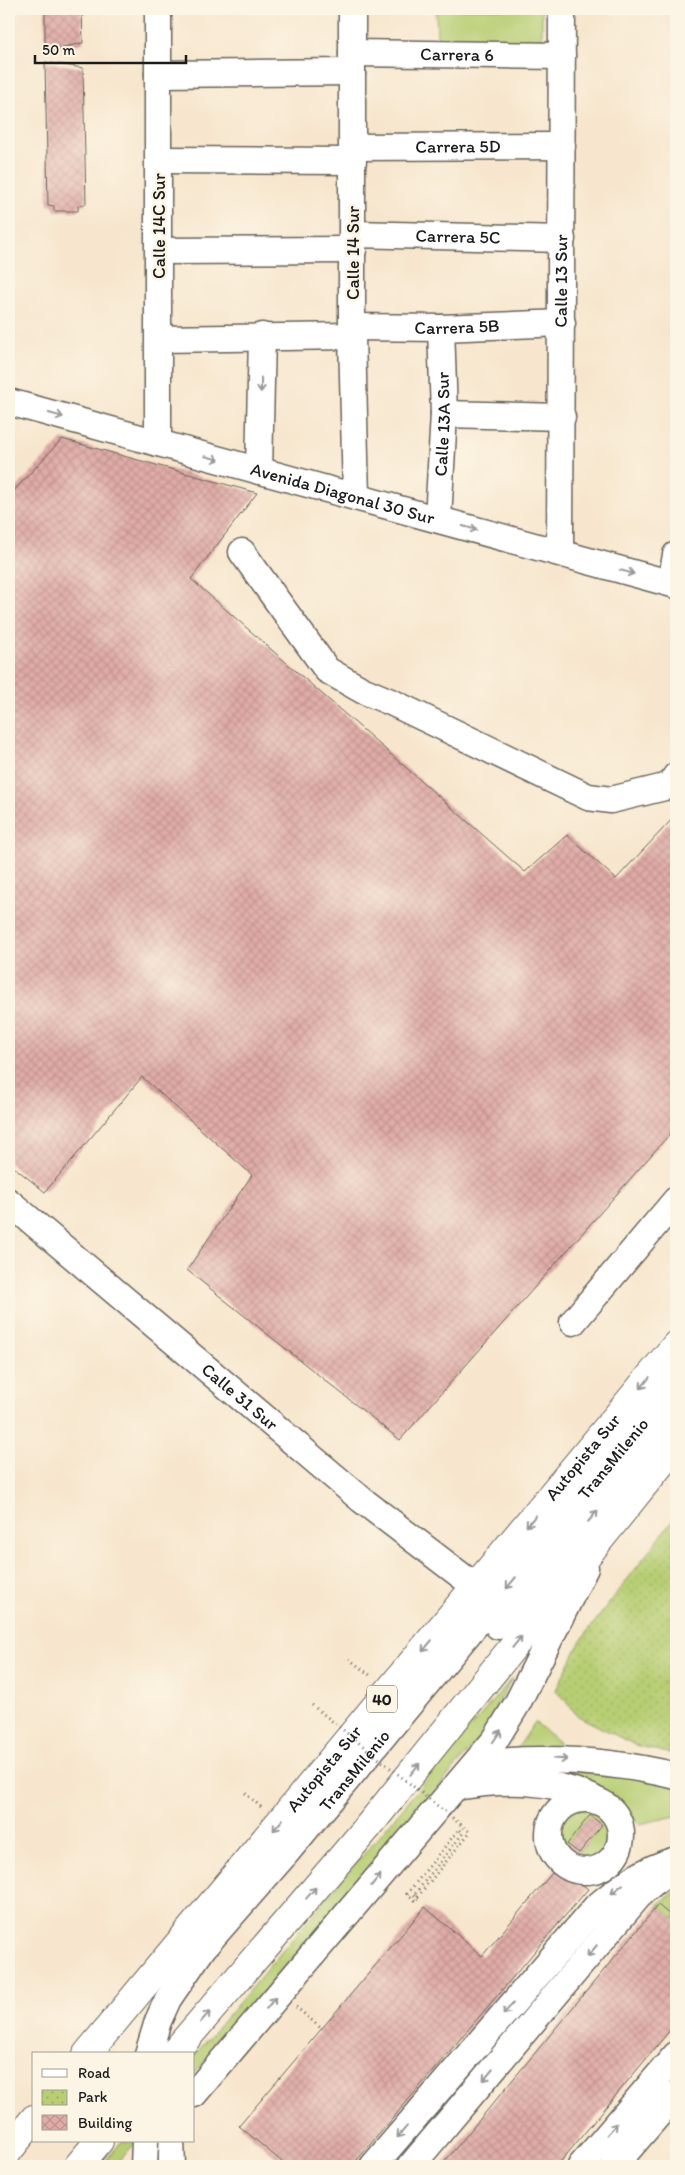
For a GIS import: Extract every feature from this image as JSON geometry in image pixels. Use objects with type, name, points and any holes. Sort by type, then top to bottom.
[{"type":"highway","name":"Autopista Sur","points":[[90,2052],[676,1345]]},
{"type":"highway","points":[[175,2052],[367,1828],[676,1445]]},
{"type":"highway","points":[[9,2150],[32,2121]]},
{"type":"highway","points":[[78,2166],[98,2142]]},
{"type":"street","name":"Calle 14C Sur","points":[[158,9],[158,443]]},
{"type":"street","name":"Calle 14 Sur","points":[[352,9],[352,331],[356,497]]},
{"type":"street","name":"Calle 13 Sur","points":[[560,553],[562,9]]},
{"type":"street","name":"Carrera 6","points":[[158,74],[352,62],[562,56]]},
{"type":"street","name":"Carrera 5D","points":[[159,160],[562,146]]},
{"type":"street","name":"Carrera 5C","points":[[159,252],[353,242],[562,239]]},
{"type":"street","name":"Carrera 5B","points":[[159,340],[562,323]]},
{"type":"street","name":"Calle 13A Sur","points":[[438,520],[444,414],[441,328]]},
{"type":"street","points":[[259,471],[262,336]]},
{"type":"street","name":"Avenida Diagonal 30 Sur","points":[[9,402],[674,584]]},
{"type":"street","points":[[444,414],[562,417]]},
{"type":"street","points":[[242,552],[327,670],[362,690],[393,703],[588,797],[611,800],[669,786],[676,776]]},
{"type":"street","points":[[674,584],[676,555]]},
{"type":"street","points":[[573,1322],[676,1200]]},
{"type":"street","name":"Calle 31 Sur","points":[[9,1202],[355,1506],[476,1587]]},
{"type":"street","name":"TransMilenio","points":[[160,2052],[168,2028],[191,1985],[211,1958],[293,1854],[676,1383]]},
{"type":"street","name":"TransMilenio","points":[[149,2052],[158,2021],[181,1978],[203,1948],[293,1854],[676,1418]]},
{"type":"street","points":[[195,2093],[495,1740],[517,1704],[597,1543]]},
{"type":"street","points":[[476,1764],[555,1758],[639,1767],[676,1776]]},
{"type":"street","points":[[455,1787],[504,1780],[544,1783],[578,1792],[598,1801]]},
{"type":"street","points":[[372,2166],[596,1908],[619,1887],[645,1871],[676,1860]]},
{"type":"street","points":[[411,2166],[642,1892],[660,1876],[676,1868]]},
{"type":"street","points":[[581,2166],[676,2055]]},
{"type":"street","points":[[614,2166],[676,2094]]},
{"type":"street","points":[[133,2166],[134,2142]]},
{"type":"street","points":[[144,2166],[145,2142]]},
{"type":"street","points":[[133,2166],[152,2142]]},
{"type":"street","points":[[171,2142],[172,2166]]},
{"type":"path","points":[[350,1659],[372,1677]]},
{"type":"path","points":[[312,1705],[470,1832],[415,1900],[406,1894],[459,1829],[463,1833],[414,1895],[420,1900]]},
{"type":"path","points":[[245,1793],[262,1808]]},
{"type":"path","points":[[292,2004],[322,2029]]},
{"type":"green space","points":[[436,9],[542,9],[542,45],[437,42]]},
{"type":"green space","points":[[676,1516],[676,1755],[635,1745],[578,1716],[556,1690],[581,1640]]},
{"type":"green space","points":[[512,1678],[481,1737],[195,2073],[195,2055]]},
{"type":"green space","points":[[535,1722],[568,1750],[515,1752]]},
{"type":"green space","points":[[541,1772],[615,1772],[676,1786],[676,1816],[639,1824],[626,1807],[600,1786]]},
{"type":"green space","points":[[589,1807],[602,1813],[610,1822],[612,1833],[611,1843],[606,1852],[598,1859],[587,1862],[575,1859],[568,1854],[561,1845],[559,1835],[559,1828],[566,1817],[570,1813]],"holes":[[[589,1816],[601,1825],[579,1853],[567,1844]]]},
{"type":"green space","points":[[676,1891],[676,1920],[658,1905]]},
{"type":"green space","points":[[121,2142],[136,2142],[115,2166],[101,2166]]},
{"type":"building","points":[[45,9],[82,9],[83,43],[45,51]]},
{"type":"building","points":[[45,62],[83,68],[86,204],[78,206],[78,211],[54,211],[54,206],[48,205]]},
{"type":"building","points":[[62,439],[257,493],[191,579],[525,872],[567,835],[616,879],[676,815],[676,1127],[400,1440],[187,1270],[252,1175],[142,1077],[45,1192],[9,1163],[9,496]]},
{"type":"building","points":[[590,1815],[602,1825],[579,1853],[567,1844]]},
{"type":"building","points":[[558,1866],[588,1889],[352,2166],[287,2166],[239,2126],[425,1907],[482,1956]]},
{"type":"building","points":[[658,1905],[676,1920],[676,2023],[557,2166],[441,2166]]}]
